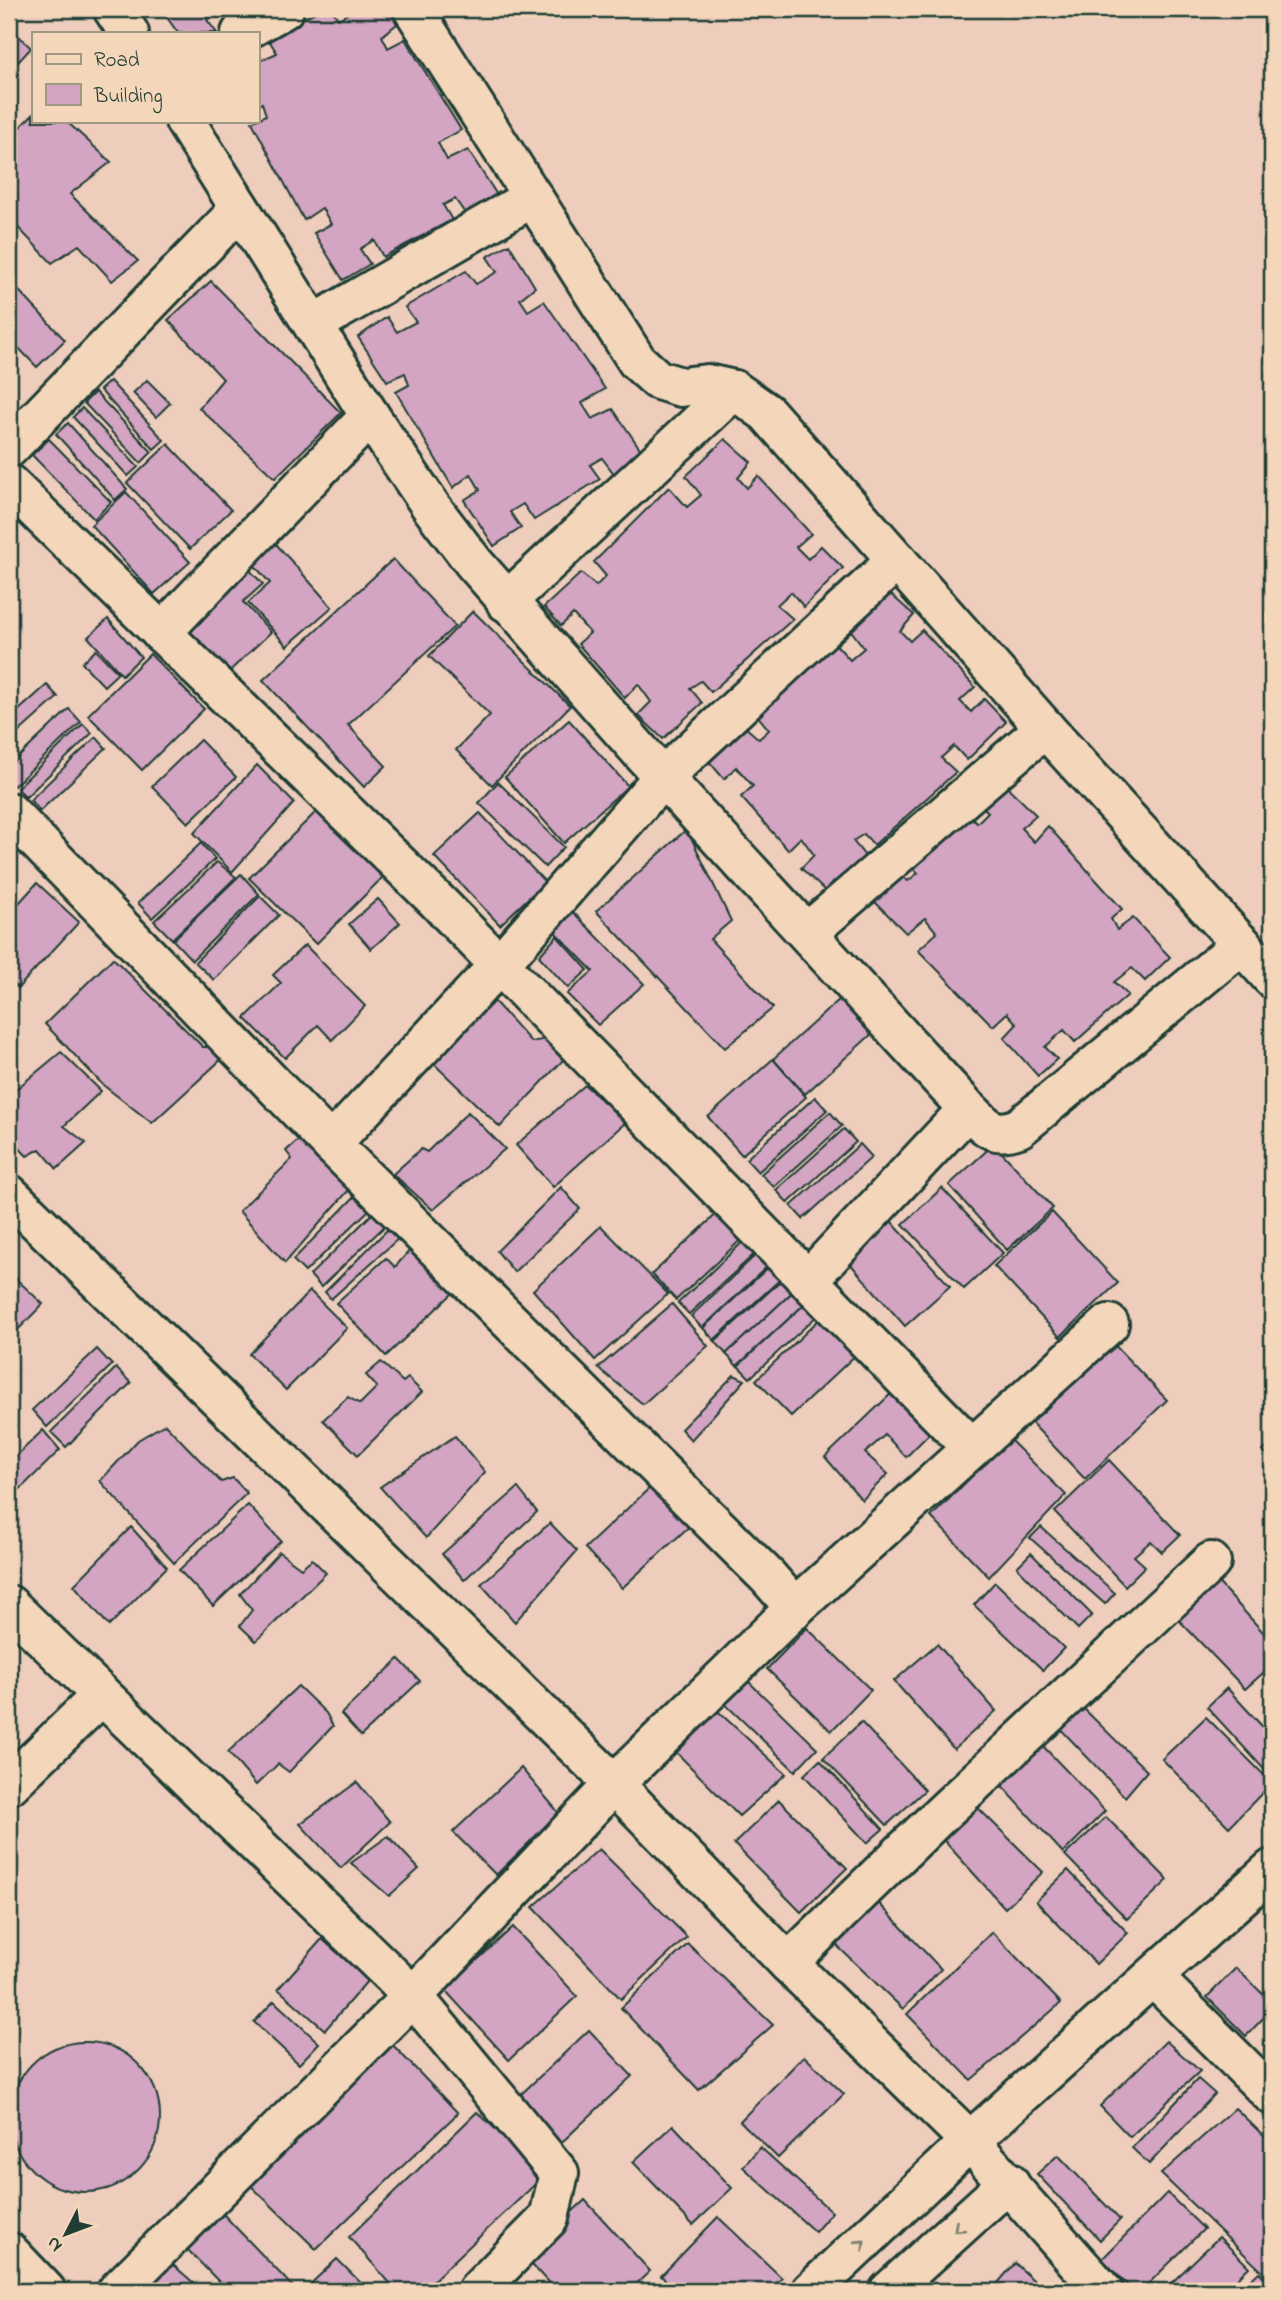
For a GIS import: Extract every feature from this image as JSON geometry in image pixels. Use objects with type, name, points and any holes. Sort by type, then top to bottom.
[{"type":"street","points":[[113,9],[128,32]]},
{"type":"street","points":[[243,32],[284,9]]},
{"type":"street","points":[[413,9],[637,361],[657,380],[681,387],[707,384],[734,390],[767,413],[1045,728],[1272,978]]},
{"type":"street","points":[[186,122],[370,416],[432,508],[506,602],[968,1109],[993,1132],[1003,1134],[1019,1128],[1242,944]]},
{"type":"street","points":[[314,324],[533,197]]},
{"type":"street","points":[[9,448],[240,209]]},
{"type":"street","points":[[506,602],[734,390]]},
{"type":"street","points":[[162,633],[370,416]]},
{"type":"street","points":[[9,484],[499,965],[972,1448]]},
{"type":"street","points":[[331,1144],[499,965],[663,777],[897,560]]},
{"type":"street","points":[[807,933],[1045,728]]},
{"type":"street","points":[[9,812],[331,1144],[768,1577],[795,1608]]},
{"type":"street","points":[[808,1280],[968,1109]]},
{"type":"street","points":[[9,1194],[614,1784],[788,1963],[970,2141],[1103,2291]]},
{"type":"street","points":[[117,2291],[413,1996],[614,1784],[795,1608],[1109,1324]]},
{"type":"street","points":[[788,1963],[936,1819],[1211,1562]]},
{"type":"street","points":[[9,1605],[413,1996],[559,2173],[550,2218],[477,2291]]},
{"type":"street","points":[[9,1785],[101,1696]]},
{"type":"street","points":[[811,2291],[970,2141],[1272,1869]]},
{"type":"street","points":[[1153,1977],[1272,2095]]},
{"type":"street","points":[[889,2291],[1009,2182]]},
{"type":"street","points":[[9,2252],[46,2291]]},
{"type":"building","points":[[161,9],[259,9],[231,28],[220,11],[207,20],[216,32],[177,32]]},
{"type":"building","points":[[321,9],[332,9],[338,19],[356,9],[389,9],[397,24],[382,36],[388,48],[405,39],[461,130],[438,143],[447,160],[468,150],[497,195],[467,216],[455,199],[443,205],[452,220],[383,257],[374,240],[360,249],[370,264],[343,280],[314,233],[331,224],[322,208],[304,220],[252,122],[259,122],[259,118],[266,115],[262,103],[259,105],[259,61],[277,53],[267,37]]},
{"type":"building","points":[[9,26],[31,48],[9,72]]},
{"type":"building","points":[[32,115],[32,122],[67,122],[111,162],[70,194],[138,261],[112,281],[79,245],[52,263],[9,218],[9,138]]},
{"type":"building","points":[[509,244],[535,287],[520,299],[528,311],[544,301],[605,389],[582,403],[592,419],[613,409],[643,453],[615,475],[602,458],[590,465],[600,479],[534,520],[523,504],[510,512],[521,528],[494,546],[464,500],[480,490],[471,474],[453,488],[396,392],[409,385],[405,373],[387,381],[358,337],[387,317],[397,332],[416,322],[405,307],[466,271],[476,284],[497,272],[487,257]]},
{"type":"building","points":[[9,280],[65,340],[37,367],[9,338]]},
{"type":"building","points":[[211,281],[341,413],[275,478],[199,408],[223,379],[168,320]]},
{"type":"building","points":[[147,380],[170,403],[156,417],[133,393]]},
{"type":"building","points":[[110,381],[164,440],[154,449],[100,390]]},
{"type":"building","points":[[95,392],[152,452],[141,463],[84,403]]},
{"type":"building","points":[[82,408],[138,467],[128,476],[73,417]]},
{"type":"building","points":[[68,423],[127,489],[115,500],[56,434]]},
{"type":"building","points":[[49,439],[111,502],[94,519],[32,455]]},
{"type":"building","points":[[725,439],[751,462],[738,478],[747,488],[758,476],[811,534],[796,547],[808,559],[821,546],[843,568],[804,607],[791,592],[777,605],[793,619],[711,692],[701,681],[690,688],[702,703],[663,739],[638,715],[651,702],[638,684],[625,698],[578,644],[590,633],[573,614],[561,626],[544,607],[581,573],[596,586],[606,576],[594,562],[669,487],[687,507],[701,495],[686,476]]},
{"type":"building","points":[[168,444],[231,510],[190,549],[127,483]]},
{"type":"building","points":[[126,492],[190,562],[154,594],[91,525]]},
{"type":"building","points":[[269,536],[332,607],[287,646],[248,603],[270,583],[246,556]]},
{"type":"building","points":[[239,559],[263,584],[243,602],[271,632],[219,681],[168,626]]},
{"type":"building","points":[[393,559],[455,626],[348,725],[386,766],[364,787],[263,680]]},
{"type":"building","points":[[888,592],[914,615],[900,631],[910,641],[922,630],[975,687],[960,701],[971,712],[984,699],[1006,722],[967,760],[954,746],[941,758],[956,772],[874,845],[864,834],[853,841],[865,856],[826,892],[801,868],[814,855],[801,837],[788,850],[741,797],[753,786],[736,767],[724,779],[707,759],[744,726],[759,739],[769,730],[757,715],[832,640],[850,660],[864,648],[850,629]]},
{"type":"building","points":[[473,611],[570,706],[492,785],[456,750],[490,715],[429,656]]},
{"type":"building","points":[[108,619],[141,657],[122,675],[88,637]]},
{"type":"building","points":[[96,650],[118,673],[104,686],[82,663]]},
{"type":"building","points":[[150,654],[204,709],[142,770],[88,715]]},
{"type":"building","points":[[47,685],[58,697],[9,741],[9,719]]},
{"type":"building","points":[[69,709],[81,722],[14,786],[9,780],[9,766]]},
{"type":"building","points":[[569,720],[628,786],[564,843],[505,777]]},
{"type":"building","points":[[83,724],[92,733],[26,797],[17,788]]},
{"type":"building","points":[[96,737],[106,748],[40,811],[30,800]]},
{"type":"building","points":[[200,740],[236,777],[188,823],[152,786]]},
{"type":"building","points":[[257,765],[294,803],[232,872],[194,833]]},
{"type":"building","points":[[997,777],[1036,815],[1021,828],[1034,842],[1048,826],[1122,909],[1111,919],[1117,930],[1133,918],[1170,957],[1145,981],[1132,968],[1114,982],[1128,995],[1075,1042],[1064,1030],[1045,1047],[1057,1059],[1038,1076],[1004,1038],[1017,1024],[1007,1013],[993,1026],[918,950],[937,933],[925,918],[906,933],[868,895],[892,868],[908,881],[918,873],[906,861],[963,808],[977,823],[988,812],[975,799]]},
{"type":"building","points":[[498,782],[564,847],[545,867],[479,803]]},
{"type":"building","points":[[317,811],[383,877],[316,944],[249,878]]},
{"type":"building","points":[[480,813],[545,882],[500,925],[434,856]]},
{"type":"building","points":[[687,829],[731,921],[710,939],[773,1008],[725,1048],[596,911]]},
{"type":"building","points":[[201,843],[215,859],[152,918],[138,903]]},
{"type":"building","points":[[217,862],[236,877],[172,939],[154,921]]},
{"type":"building","points":[[241,874],[259,894],[192,960],[173,940]]},
{"type":"building","points":[[37,883],[79,922],[18,988],[9,979],[9,914]]},
{"type":"building","points":[[260,896],[279,915],[214,980],[195,962]]},
{"type":"building","points":[[378,899],[400,923],[371,949],[349,924]]},
{"type":"building","points":[[573,912],[644,984],[598,1025],[567,994],[593,971],[554,931]]},
{"type":"building","points":[[557,936],[588,970],[568,988],[539,956]]},
{"type":"building","points":[[305,945],[365,1006],[332,1040],[318,1025],[285,1058],[245,1018],[281,983],[273,975]]},
{"type":"building","points":[[113,958],[203,1047],[212,1047],[225,1056],[152,1123],[103,1085],[45,1024]]},
{"type":"building","points":[[850,990],[882,1025],[805,1094],[773,1059]]},
{"type":"building","points":[[494,1001],[531,1042],[547,1039],[565,1058],[500,1127],[433,1063]]},
{"type":"building","points":[[61,1052],[101,1091],[64,1126],[86,1143],[57,1169],[40,1149],[27,1156],[9,1137],[9,1095]]},
{"type":"building","points":[[773,1059],[806,1097],[742,1155],[708,1117]]},
{"type":"building","points":[[585,1085],[605,1103],[613,1095],[634,1115],[553,1187],[516,1145]]},
{"type":"building","points":[[815,1097],[827,1110],[758,1172],[746,1159]]},
{"type":"building","points":[[468,1112],[505,1149],[433,1210],[393,1174],[421,1149],[427,1152]]},
{"type":"building","points":[[830,1112],[842,1126],[774,1187],[761,1174]]},
{"type":"building","points":[[844,1129],[856,1142],[788,1203],[776,1190]]},
{"type":"building","points":[[303,1136],[349,1190],[285,1263],[239,1211],[292,1159],[286,1151]]},
{"type":"building","points":[[860,1144],[872,1157],[803,1219],[791,1206]]},
{"type":"building","points":[[994,1144],[1053,1208],[1007,1250],[949,1185]]},
{"type":"building","points":[[561,1187],[580,1209],[514,1272],[497,1251]]},
{"type":"building","points":[[942,1188],[1003,1253],[964,1289],[903,1224]]},
{"type":"building","points":[[357,1194],[370,1209],[305,1272],[293,1260]]},
{"type":"building","points":[[722,1209],[746,1235],[676,1300],[652,1274]]},
{"type":"building","points":[[375,1211],[388,1223],[321,1287],[310,1275]]},
{"type":"building","points":[[1052,1212],[1118,1283],[1060,1337],[994,1266]]},
{"type":"building","points":[[890,1220],[950,1286],[905,1326],[846,1259]]},
{"type":"building","points":[[601,1226],[668,1294],[595,1360],[533,1290]]},
{"type":"building","points":[[390,1227],[399,1238],[331,1299],[325,1292]]},
{"type":"building","points":[[748,1237],[760,1249],[689,1314],[678,1303]]},
{"type":"building","points":[[411,1249],[454,1292],[386,1356],[336,1303],[386,1258],[395,1267]]},
{"type":"building","points":[[761,1250],[772,1262],[702,1328],[691,1316]]},
{"type":"building","points":[[774,1262],[785,1275],[714,1340],[703,1328]]},
{"type":"building","points":[[786,1276],[797,1288],[726,1354],[715,1341]]},
{"type":"building","points":[[14,1277],[43,1304],[9,1339],[9,1281]]},
{"type":"building","points":[[797,1288],[808,1301],[737,1366],[726,1354]]},
{"type":"building","points":[[310,1291],[347,1328],[286,1390],[249,1354]]},
{"type":"building","points":[[809,1300],[820,1313],[750,1378],[738,1366]]},
{"type":"building","points":[[672,1304],[708,1346],[643,1404],[598,1368]]},
{"type":"building","points":[[825,1314],[861,1350],[791,1416],[756,1380]]},
{"type":"building","points":[[1105,1335],[1167,1400],[1085,1479],[1023,1414]]},
{"type":"building","points":[[97,1349],[112,1365],[47,1427],[32,1410]]},
{"type":"building","points":[[381,1362],[403,1382],[408,1378],[422,1392],[358,1455],[323,1420],[348,1397],[360,1404],[377,1387],[366,1375]]},
{"type":"building","points":[[116,1368],[131,1383],[66,1447],[51,1432]]},
{"type":"building","points":[[734,1375],[745,1380],[691,1440],[681,1429]]},
{"type":"building","points":[[897,1388],[935,1428],[906,1457],[885,1435],[865,1453],[888,1474],[862,1500],[825,1457]]},
{"type":"building","points":[[165,1424],[221,1482],[233,1478],[247,1493],[174,1563],[100,1481],[138,1440]]},
{"type":"building","points":[[43,1430],[60,1450],[9,1500],[9,1463]]},
{"type":"building","points":[[455,1436],[485,1472],[426,1538],[380,1487]]},
{"type":"building","points":[[1009,1439],[1066,1495],[989,1577],[931,1517]]},
{"type":"building","points":[[1272,1443],[1272,1460],[1263,1451]]},
{"type":"building","points":[[1109,1460],[1180,1535],[1162,1552],[1151,1541],[1134,1556],[1145,1566],[1125,1586],[1055,1512]]},
{"type":"building","points":[[655,1483],[693,1523],[622,1588],[585,1548]]},
{"type":"building","points":[[518,1488],[537,1512],[464,1580],[442,1554]]},
{"type":"building","points":[[248,1505],[281,1541],[213,1606],[179,1570]]},
{"type":"building","points":[[550,1523],[577,1551],[515,1622],[481,1584]]},
{"type":"building","points":[[131,1527],[167,1567],[109,1626],[74,1585]]},
{"type":"building","points":[[1041,1527],[1115,1593],[1105,1604],[1030,1538]]},
{"type":"building","points":[[279,1552],[301,1568],[312,1559],[326,1573],[256,1641],[240,1626],[252,1610],[240,1594]]},
{"type":"building","points":[[1031,1553],[1092,1615],[1078,1629],[1017,1567]]},
{"type":"building","points":[[1214,1578],[1272,1642],[1272,1665],[1245,1689],[1176,1617]]},
{"type":"building","points":[[995,1582],[1064,1648],[1043,1670],[974,1605]]},
{"type":"building","points":[[807,1628],[871,1690],[831,1731],[767,1669]]},
{"type":"building","points":[[937,1644],[996,1711],[954,1749],[894,1681]]},
{"type":"building","points":[[399,1659],[420,1681],[361,1736],[341,1714]]},
{"type":"building","points":[[747,1680],[817,1748],[795,1771],[725,1704]]},
{"type":"building","points":[[298,1686],[326,1713],[333,1726],[289,1772],[278,1764],[256,1785],[228,1752]]},
{"type":"building","points":[[1227,1688],[1272,1737],[1272,1778],[1207,1707]]},
{"type":"building","points":[[1075,1700],[1147,1771],[1125,1797],[1054,1722]]},
{"type":"building","points":[[710,1704],[786,1774],[739,1816],[670,1746]]},
{"type":"building","points":[[1206,1717],[1272,1783],[1229,1827],[1162,1759]]},
{"type":"building","points":[[861,1722],[925,1790],[887,1825],[823,1758]]},
{"type":"building","points":[[1040,1743],[1105,1811],[1063,1853],[996,1779]]},
{"type":"building","points":[[820,1760],[883,1829],[867,1843],[804,1775]]},
{"type":"building","points":[[521,1768],[559,1813],[496,1875],[453,1832]]},
{"type":"building","points":[[357,1782],[390,1822],[341,1868],[300,1824]]},
{"type":"building","points":[[779,1800],[847,1868],[801,1912],[734,1844]]},
{"type":"building","points":[[971,1801],[1043,1872],[1005,1908],[938,1834]]},
{"type":"building","points":[[1106,1817],[1168,1880],[1127,1919],[1065,1855]]},
{"type":"building","points":[[388,1836],[419,1869],[389,1896],[351,1863]]},
{"type":"building","points":[[599,1849],[687,1937],[621,1999],[533,1907]]},
{"type":"building","points":[[1068,1870],[1128,1933],[1096,1964],[1036,1901]]},
{"type":"building","points":[[873,1897],[941,1969],[903,2009],[831,1940]]},
{"type":"building","points":[[513,1927],[577,1996],[509,2060],[445,1990]]},
{"type":"building","points":[[992,1932],[1061,2003],[971,2080],[907,2014]]},
{"type":"building","points":[[322,1939],[368,1980],[325,2030],[278,1989]]},
{"type":"building","points":[[688,1944],[773,2025],[699,2090],[621,2008]]},
{"type":"building","points":[[1236,1968],[1272,2003],[1272,2009],[1246,2036],[1207,1997]]},
{"type":"building","points":[[274,2001],[319,2043],[299,2064],[254,2022]]},
{"type":"building","points":[[589,2030],[632,2076],[561,2143],[517,2098]]},
{"type":"building","points":[[388,2040],[458,2113],[316,2249],[243,2178]]},
{"type":"building","points":[[1166,2041],[1200,2071],[1130,2137],[1100,2106]]},
{"type":"building","points":[[85,2042],[114,2047],[138,2064],[155,2088],[160,2117],[155,2146],[138,2170],[114,2187],[85,2192],[56,2187],[32,2170],[15,2146],[10,2117],[15,2088],[32,2064],[56,2047]]},
{"type":"building","points":[[804,2056],[844,2094],[778,2158],[740,2121]]},
{"type":"building","points":[[1198,2079],[1215,2094],[1149,2164],[1132,2148]]},
{"type":"building","points":[[1235,2108],[1272,2144],[1272,2281],[1161,2174]]},
{"type":"building","points":[[477,2112],[545,2175],[422,2291],[397,2291],[349,2237]]},
{"type":"building","points":[[673,2125],[732,2188],[693,2225],[633,2162]]},
{"type":"building","points":[[760,2147],[832,2212],[815,2232],[743,2167]]},
{"type":"building","points":[[1058,2155],[1120,2220],[1100,2240],[1037,2174]]},
{"type":"building","points":[[1167,2193],[1204,2229],[1141,2291],[1133,2291],[1102,2259]]},
{"type":"building","points":[[585,2200],[650,2271],[629,2291],[556,2291],[524,2256]]},
{"type":"building","points":[[222,2213],[295,2291],[228,2291],[186,2248]]},
{"type":"building","points":[[718,2217],[782,2278],[769,2291],[678,2291],[661,2276]]},
{"type":"building","points":[[1219,2237],[1249,2267],[1224,2291],[1163,2291]]},
{"type":"building","points":[[337,2259],[369,2291],[303,2291]]},
{"type":"building","points":[[1015,2263],[1045,2291],[991,2291]]},
{"type":"building","points":[[172,2264],[203,2291],[146,2291]]},
{"type":"building","points":[[1259,2272],[1272,2284],[1272,2291],[1238,2291]]}]
